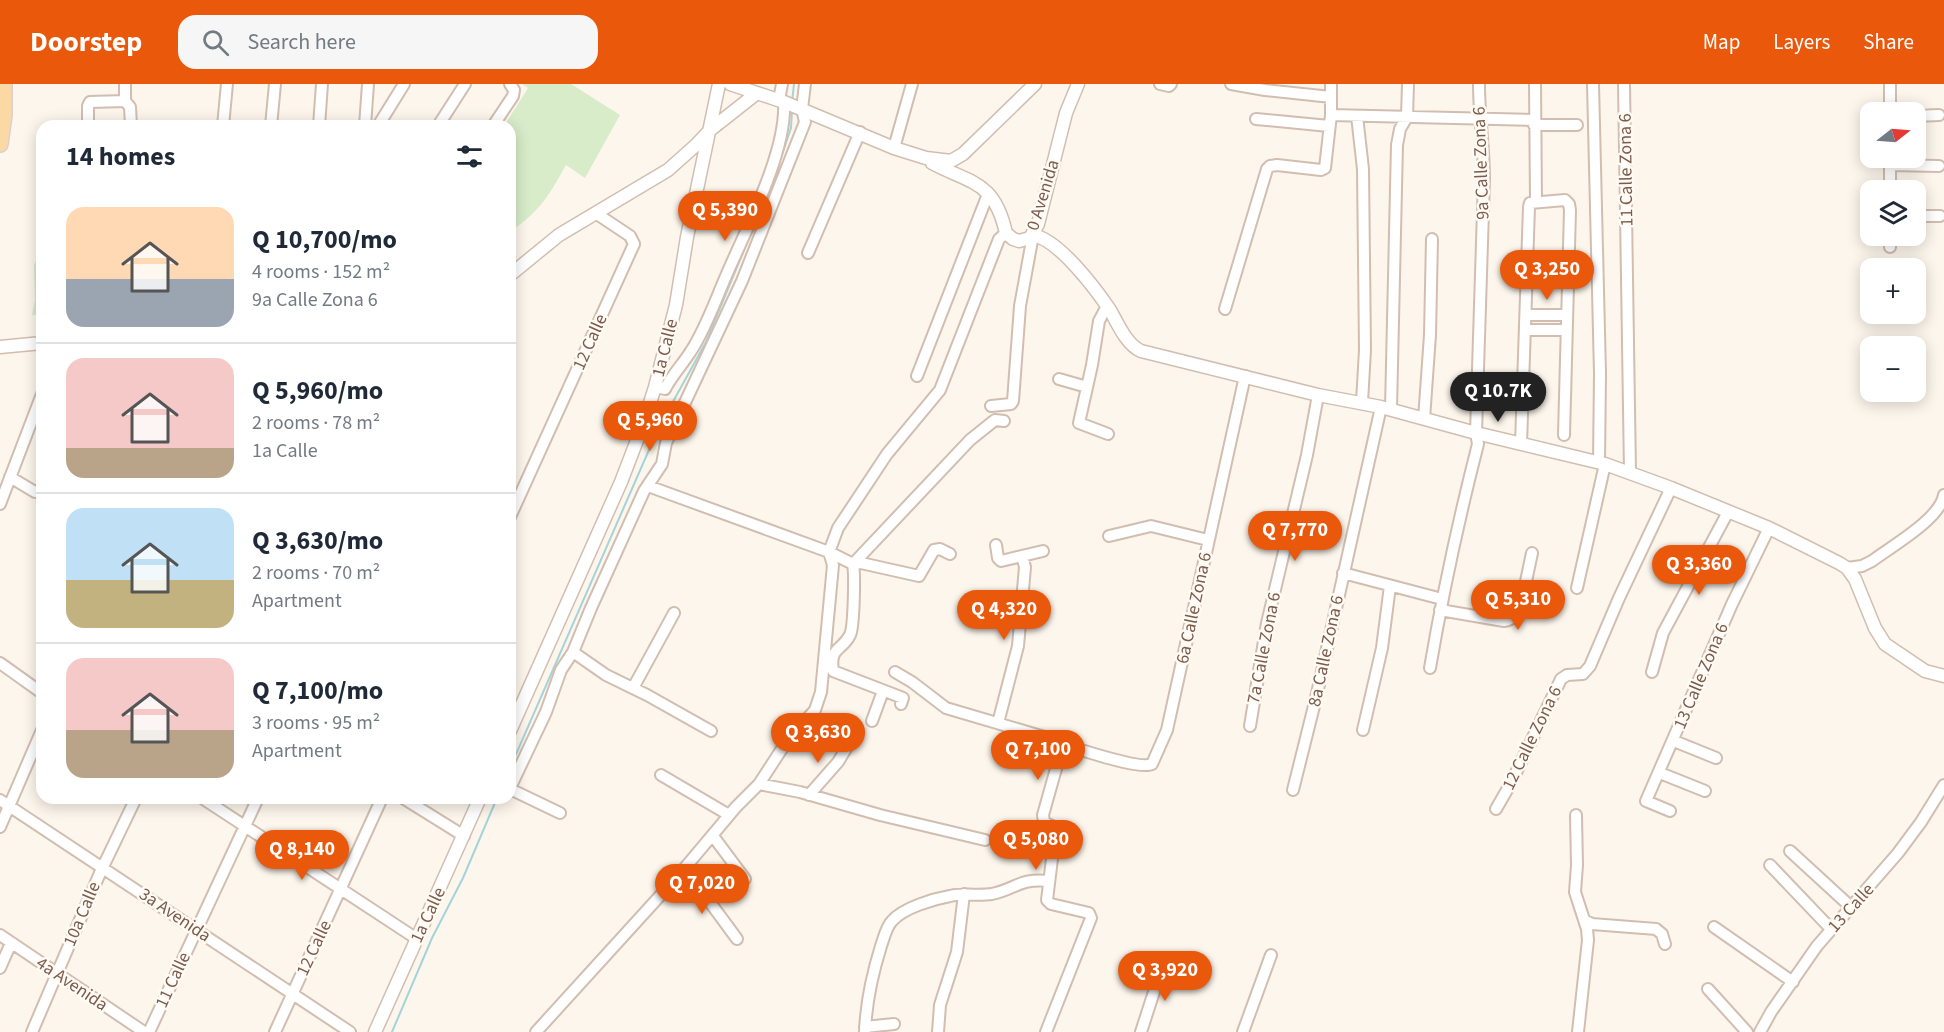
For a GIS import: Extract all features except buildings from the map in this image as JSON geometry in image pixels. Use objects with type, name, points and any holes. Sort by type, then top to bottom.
[{"type":"main road","points":[[0,144],[4,115],[4,84]]},
{"type":"street","points":[[125,84],[125,101],[130,107],[131,120]]},
{"type":"street","points":[[224,120],[227,84]]},
{"type":"street","points":[[272,120],[275,84]]},
{"type":"street","points":[[319,120],[322,84]]},
{"type":"street","points":[[365,120],[368,84]]},
{"type":"street","points":[[382,120],[404,84]]},
{"type":"street","points":[[442,120],[465,84]]},
{"type":"street","points":[[497,120],[513,96],[514,90],[510,84]]},
{"type":"street","name":"1a Calle","points":[[516,718],[621,482],[655,387],[676,304],[719,84]]},
{"type":"street","name":"0 Avenida","points":[[730,84],[860,132],[894,148],[926,158],[951,161],[959,158],[1035,84]]},
{"type":"street","points":[[655,387],[665,389],[671,377],[692,351],[751,220],[775,157],[783,127],[782,84]]},
{"type":"street","points":[[516,775],[546,712],[561,670],[573,652],[644,491],[662,464],[666,443],[719,333],[776,198],[805,123],[801,109],[805,84]]},
{"type":"street","points":[[894,148],[912,84]]},
{"type":"street","name":"0 Avenida","points":[[926,158],[976,183],[988,194],[1006,233],[1013,239],[1026,240],[1033,235],[1038,224],[1066,113],[1078,84]]},
{"type":"street","points":[[1160,84],[1169,86],[1171,84]]},
{"type":"street","points":[[1231,84],[1331,97]]},
{"type":"street","points":[[1225,309],[1266,172],[1270,166],[1324,169],[1326,166],[1331,84]]},
{"type":"street","name":"8a Calle Zona 6","points":[[1293,790],[1343,573],[1386,408],[1397,145],[1400,129],[1407,117],[1408,84]]},
{"type":"street","name":"9a Calle Zona 6","points":[[1430,668],[1442,599],[1478,444],[1476,433],[1484,179],[1484,154],[1479,119],[1479,84]]},
{"type":"street","points":[[1521,444],[1529,207],[1533,202],[1535,84]]},
{"type":"street","points":[[1577,588],[1602,463],[1593,84]]},
{"type":"street","name":"11 Calle Zona 6","points":[[1624,84],[1630,472]]},
{"type":"street","points":[[1890,84],[1890,102]]},
{"type":"street","points":[[516,269],[559,235],[597,214],[675,164],[710,130],[757,93]]},
{"type":"street","points":[[88,120],[90,102],[125,101]]},
{"type":"street","points":[[1357,116],[1363,169],[1365,340],[1362,402]]},
{"type":"street","points":[[1256,119],[1330,121],[1357,116],[1479,119],[1577,125]]},
{"type":"street","points":[[1926,116],[1939,116]]},
{"type":"street","points":[[808,253],[860,132]]},
{"type":"street","points":[[1926,164],[1940,165]]},
{"type":"street","points":[[917,376],[988,194]]},
{"type":"street","points":[[1533,202],[1562,200],[1569,204],[1564,435]]},
{"type":"street","name":"12 Calle","points":[[516,504],[633,247],[634,241],[630,236],[597,214]]},
{"type":"street","points":[[1926,216],[1940,216]]},
{"type":"street","points":[[536,1032],[759,784],[787,741],[814,710],[820,699],[833,570],[829,552],[838,528],[887,454],[940,390],[999,239],[1006,233]]},
{"type":"street","points":[[991,406],[1011,404],[1013,401],[1020,306],[1033,235],[1043,238],[1060,251],[1088,282],[1135,348],[1148,354],[1318,394],[1362,402],[1476,433],[1602,463],[1671,488],[1768,528],[1847,568],[1855,579],[1875,628],[1885,644],[1925,671],[1944,676]]},
{"type":"street","points":[[1424,419],[1430,335],[1432,239]]},
{"type":"street","points":[[1107,306],[1100,321],[1079,423],[1108,434]]},
{"type":"street","points":[[1526,315],[1567,315]]},
{"type":"street","points":[[1525,330],[1566,330]]},
{"type":"street","points":[[0,347],[36,344]]},
{"type":"street","name":"6a Calle Zona 6","points":[[1064,747],[1131,764],[1150,766],[1155,760],[1167,729],[1245,376]]},
{"type":"street","points":[[1059,379],[1087,387]]},
{"type":"street","name":"7a Calle Zona 6","points":[[1250,726],[1267,624],[1318,394]]},
{"type":"street","points":[[0,504],[36,410]]},
{"type":"street","points":[[901,704],[903,698],[836,674],[833,670],[835,650],[846,641],[851,631],[853,564],[970,440],[996,420],[1004,421]]},
{"type":"street","points":[[10,477],[36,492]]},
{"type":"street","points":[[648,486],[829,552],[853,564],[861,563],[918,576],[934,550],[940,549],[950,554]]},
{"type":"street","name":"12 Calle Zona 6","points":[[1496,809],[1561,679],[1567,675],[1583,674],[1590,666],[1671,488]]},
{"type":"street","points":[[1847,568],[1862,566],[1872,561],[1929,518],[1941,505],[1944,495]]},
{"type":"street","points":[[1652,672],[1663,633],[1728,512]]},
{"type":"street","points":[[1108,536],[1151,526],[1208,540]]},
{"type":"street","name":"13 Calle Zona 6","points":[[1670,811],[1646,801],[1732,604],[1768,528]]},
{"type":"street","points":[[996,545],[998,558],[1001,561],[1043,551]]},
{"type":"street","points":[[1440,610],[1504,621],[1511,619],[1521,605],[1532,553]]},
{"type":"street","points":[[998,723],[1018,646],[1025,573],[1022,556]]},
{"type":"street","points":[[1343,573],[1442,599]]},
{"type":"street","points":[[1363,730],[1382,648],[1390,586]]},
{"type":"street","points":[[633,688],[674,613]]},
{"type":"street","points":[[573,652],[602,673],[711,731]]},
{"type":"street","points":[[0,663],[36,689]]},
{"type":"street","points":[[895,672],[912,682],[943,707],[1058,741],[1064,747],[1043,814],[1044,822],[1055,828],[1047,897],[1049,903],[1088,913],[1090,918],[1046,1032]]},
{"type":"street","points":[[872,721],[883,691]]},
{"type":"street","points":[[1674,741],[1716,758]]},
{"type":"street","points":[[0,827],[4,803],[36,742]]},
{"type":"street","points":[[809,795],[838,762],[847,747]]},
{"type":"street","points":[[1660,773],[1705,791]]},
{"type":"street","points":[[661,775],[729,815]]},
{"type":"street","points":[[759,784],[985,840]]},
{"type":"street","name":"13 Calle","points":[[1760,1032],[1831,929],[1898,853],[1944,785]]},
{"type":"street","points":[[516,791],[560,813]]},
{"type":"street","name":"3a Avenida","points":[[4,803],[350,1032]]},
{"type":"street","name":"10a Calle","points":[[32,1032],[103,867],[133,804]]},
{"type":"street","points":[[211,804],[417,939]]},
{"type":"street","name":"11 Calle","points":[[149,1032],[255,804]]},
{"type":"street","name":"12 Calle","points":[[275,1032],[379,804]]},
{"type":"street","points":[[413,804],[464,836]]},
{"type":"street","name":"1a Calle","points":[[375,1032],[477,804]]},
{"type":"street","points":[[1576,815],[1575,891],[1588,940],[1578,1032]]},
{"type":"street","points":[[713,836],[745,879]]},
{"type":"street","points":[[1790,851],[1851,907]]},
{"type":"street","points":[[1770,865],[1831,929]]},
{"type":"street","points":[[678,876],[698,886],[737,939]]},
{"type":"street","points":[[894,1024],[865,1030],[872,976],[890,924],[897,917],[924,903],[964,894],[993,894],[1027,881],[1049,881]]},
{"type":"street","points":[[938,1032],[940,1005],[957,952],[964,894]]},
{"type":"street","points":[[1584,920],[1592,924],[1656,929],[1662,934],[1665,944]]},
{"type":"street","points":[[1714,927],[1793,982]]},
{"type":"street","name":"4a Avenida","points":[[0,935],[144,1032]]},
{"type":"street","points":[[0,968],[11,943]]},
{"type":"street","points":[[1243,1032],[1271,955]]},
{"type":"street","points":[[1141,1032],[1163,964]]},
{"type":"street","points":[[1708,989],[1747,1032]]},
{"type":"green space","points":[[522,84],[571,84],[620,115],[585,178],[566,165],[543,202],[516,227],[516,120],[508,120],[528,88]]},
{"type":"green space","points":[[36,260],[36,315],[32,315],[35,300],[34,265]]},
{"type":"waterway","points":[[792,102],[794,84]]},
{"type":"waterway","points":[[779,163],[791,128],[792,111]]},
{"type":"waterway","points":[[516,754],[659,427],[706,342],[756,221]]},
{"type":"waterway","points":[[392,1032],[432,938],[463,878],[494,804]]}]
